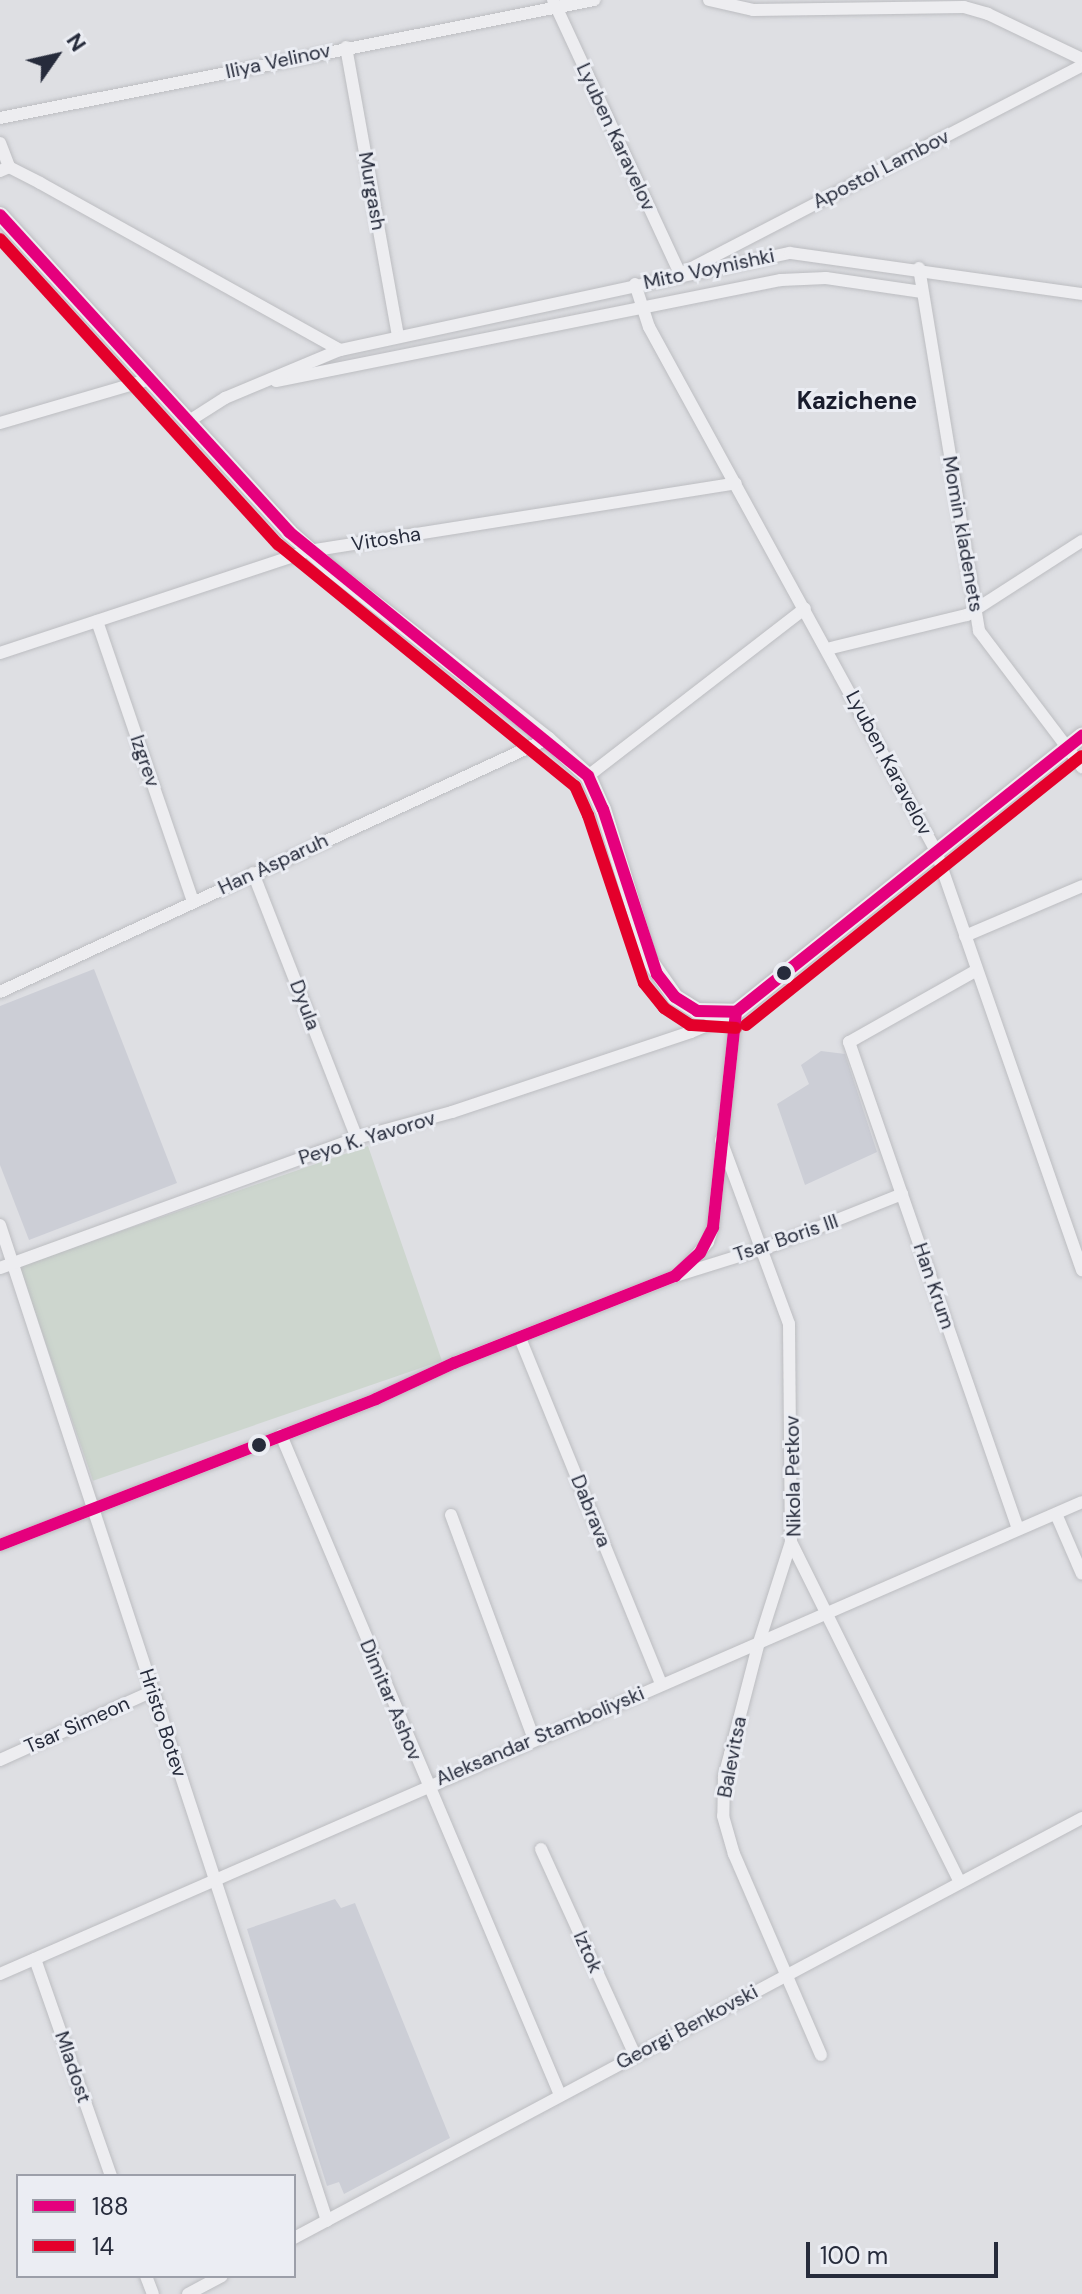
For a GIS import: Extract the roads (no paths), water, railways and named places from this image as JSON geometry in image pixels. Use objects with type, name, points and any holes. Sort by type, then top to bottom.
[{"type":"street","name":"Iliya Velinov","points":[[0,118],[554,3],[594,0]]},
{"type":"street","points":[[709,0],[753,10],[964,7],[988,14],[1082,59]]},
{"type":"street","name":"Lyuben Karavelov","points":[[554,3],[680,274]]},
{"type":"street","name":"Murgash","points":[[346,47],[398,336]]},
{"type":"street","name":"Apostol Lambov","points":[[680,274],[1082,66]]},
{"type":"street","points":[[0,143],[5,169],[340,350]]},
{"type":"street","points":[[0,215],[309,551],[547,739],[588,776],[603,809],[657,974],[675,997],[697,1011],[736,1012],[1082,736]]},
{"type":"street","name":"Mito Voynishki","points":[[189,421],[225,398],[340,350],[680,274],[790,253],[919,268],[1082,294]]},
{"type":"street","name":"Momin kladenets","points":[[919,268],[983,641],[1082,767]]},
{"type":"street","name":"Mito Voynishki","points":[[257,384],[805,277],[922,292]]},
{"type":"street","name":"Lyuben Karavelov","points":[[635,284],[641,309],[936,851],[1079,1250],[1082,1270]]},
{"type":"street","points":[[0,423],[150,379]]},
{"type":"street","name":"Vitosha","points":[[0,653],[309,551],[736,483]]},
{"type":"street","points":[[827,649],[976,611],[1082,541]]},
{"type":"street","points":[[588,776],[805,608]]},
{"type":"street","name":"Izgrev","points":[[97,621],[193,901]]},
{"type":"street","name":"Han Asparuh","points":[[0,992],[547,739]]},
{"type":"street","name":"Dyula","points":[[253,873],[357,1138]]},
{"type":"street","points":[[965,936],[1082,886]]},
{"type":"street","name":"Han Krum","points":[[977,970],[849,1042],[1018,1529]]},
{"type":"street","points":[[675,1276],[691,1264],[708,1242],[716,1212],[736,1012]]},
{"type":"street","name":"Peyo K. Yavorov","points":[[6,1266],[357,1138],[452,1112],[691,1032],[736,1012]]},
{"type":"street","name":"Nikola Petkov","points":[[721,1140],[789,1324],[791,1542],[960,1882]]},
{"type":"street","name":"Tsar Boris III","points":[[0,1545],[675,1276],[763,1248],[902,1194]]},
{"type":"street","name":"Hristo Botev","points":[[0,1225],[6,1266],[153,1691],[327,2221]]},
{"type":"street","name":"Dabrava","points":[[520,1338],[661,1683]]},
{"type":"street","name":"Dimitar Ashov","points":[[281,1435],[560,2095]]},
{"type":"street","name":"Aleksandar Stamboliyski","points":[[0,1974],[427,1785],[1082,1502]]},
{"type":"street","points":[[1056,1514],[1082,1574]]},
{"type":"street","points":[[451,1515],[534,1739]]},
{"type":"street","name":"Balevitsa","points":[[791,1542],[759,1642],[724,1777],[723,1816],[734,1854],[821,2055]]},
{"type":"street","name":"Tsar Simeon","points":[[0,1760],[153,1691]]},
{"type":"street","name":"Georgi Benkovski","points":[[296,2237],[1082,1818]]},
{"type":"street","name":"Iztok","points":[[541,1849],[635,2055]]},
{"type":"street","name":"Mladost","points":[[35,1959],[110,2174]]},
{"type":"street","points":[[188,2294],[218,2278]]},
{"type":"district","name":"Kazichene","points":[[857,401]]}]
